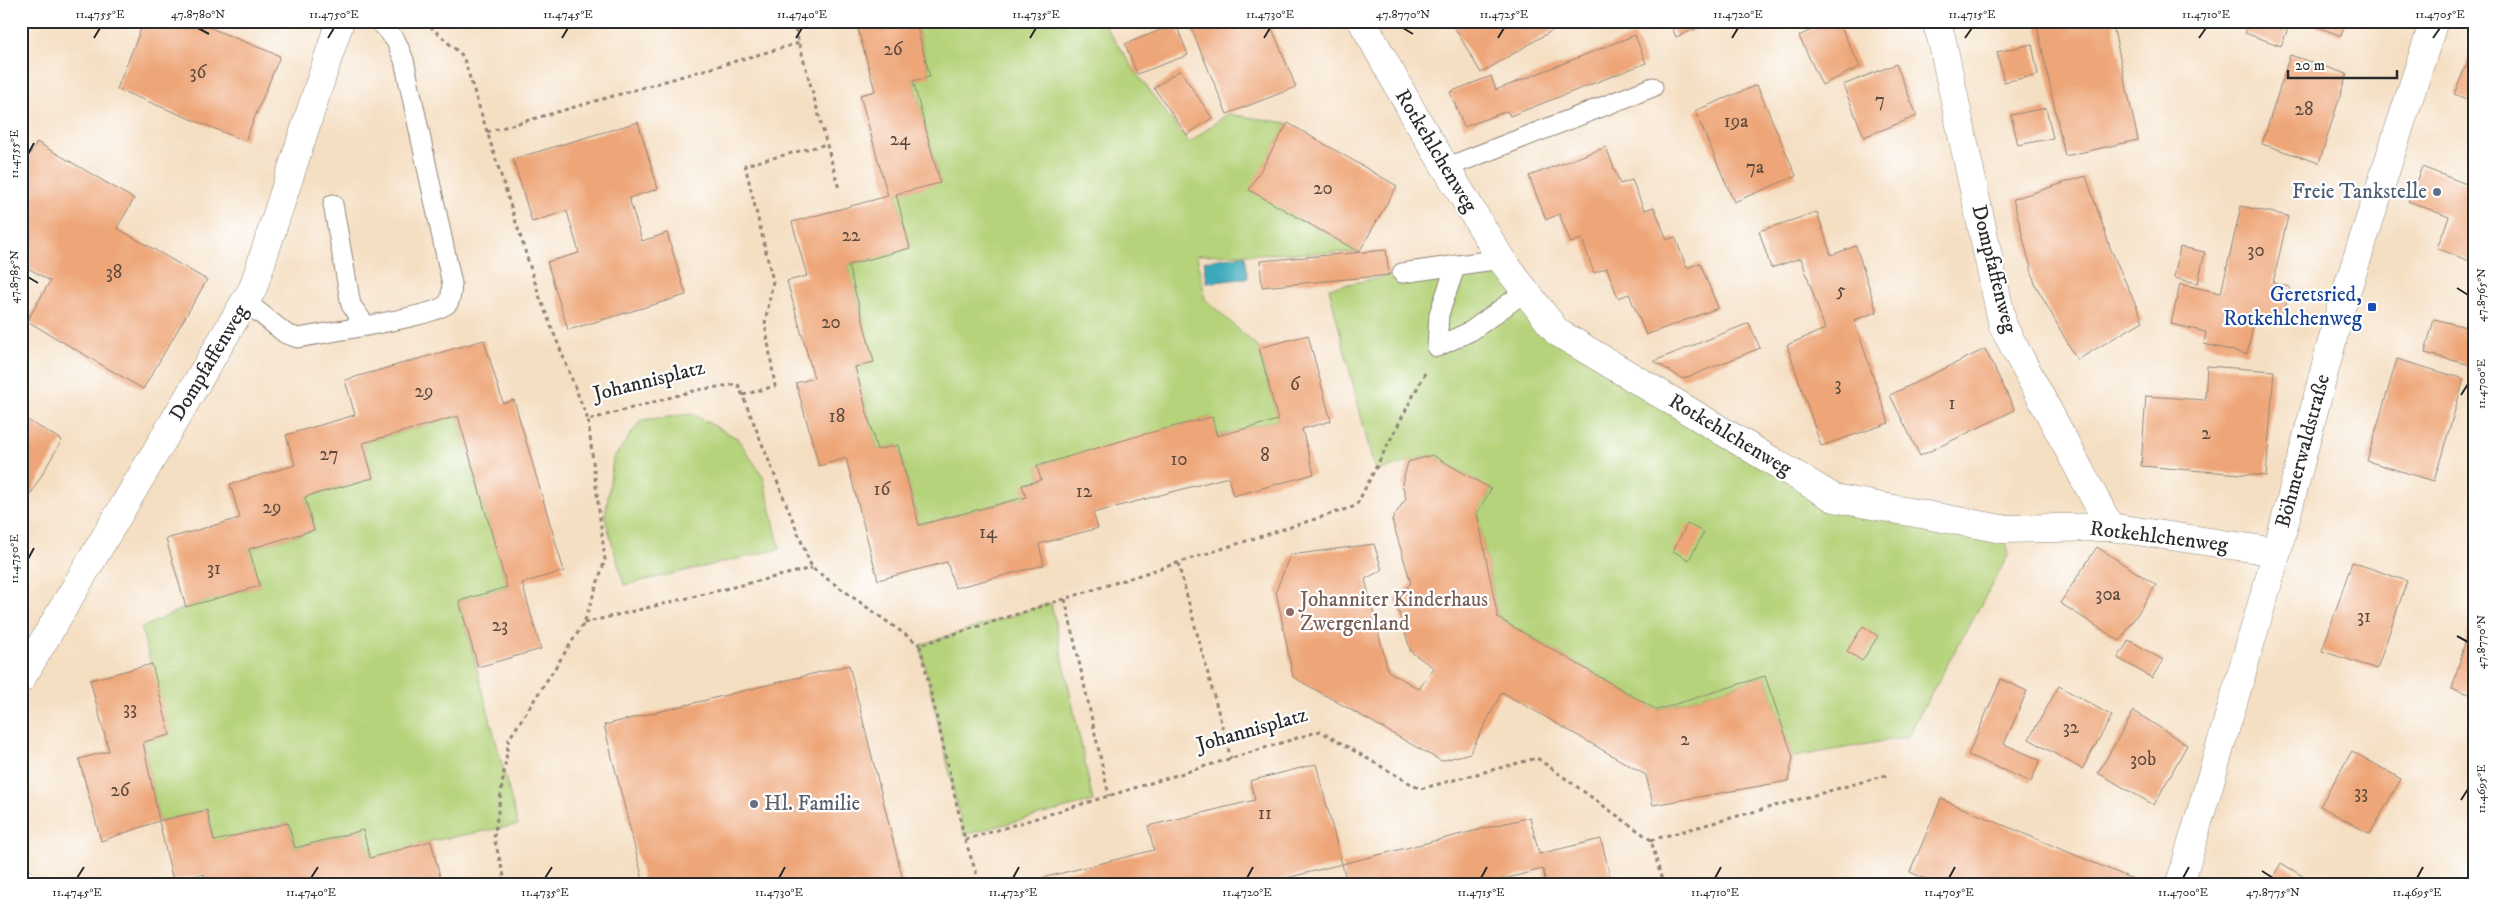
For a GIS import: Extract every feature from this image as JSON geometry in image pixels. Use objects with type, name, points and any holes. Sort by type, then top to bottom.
[{"type":"street","name":"Dompfaffenweg","points":[[21,679],[253,288],[340,21]]},
{"type":"street","name":"Rotkehlchenweg","points":[[1362,21],[1445,168],[1501,259],[1557,332],[1834,498],[2002,529],[2110,526],[2277,552]]},
{"type":"street","name":"Dompfaffenweg","points":[[1936,21],[1941,36],[2004,326],[2110,526]]},
{"type":"street","name":"Böhmerwaldstraße","points":[[2180,884],[2277,552],[2340,311],[2434,21]]},
{"type":"street","points":[[21,883],[25,884]]},
{"type":"lane","points":[[245,301],[286,334],[298,338],[424,313],[447,304],[450,298],[452,284],[404,60],[396,41],[380,21]]},
{"type":"lane","points":[[1445,168],[1653,87]]},
{"type":"lane","points":[[332,204],[351,306],[366,326]]},
{"type":"lane","points":[[1402,273],[1501,259]]},
{"type":"lane","points":[[1456,265],[1439,314],[1437,347],[1471,331],[1526,291]]},
{"type":"path","name":"Johannisplatz","points":[[424,21],[463,56],[540,298],[588,420],[698,390],[738,384],[743,395]]},
{"type":"path","points":[[793,21],[839,189]]},
{"type":"path","points":[[487,132],[799,44]]},
{"type":"path","points":[[827,144],[745,166],[772,281],[765,323],[775,386],[743,395],[812,568],[920,644],[965,840],[980,884]]},
{"type":"path","points":[[920,644],[1356,506],[1437,347]]},
{"type":"path","points":[[506,884],[494,838],[510,739],[584,623],[605,560],[588,420]]},
{"type":"path","points":[[1178,563],[1231,758]]},
{"type":"path","points":[[584,623],[812,568]]},
{"type":"path","points":[[1065,599],[1110,796]]},
{"type":"path","name":"Johannisplatz","points":[[965,840],[1320,731],[1420,789],[1537,758],[1651,840]]},
{"type":"path","points":[[1663,884],[1651,840],[1887,775]]},
{"type":"green space","points":[[915,21],[1102,21],[1137,74],[1189,143],[1227,114],[1288,123],[1250,190],[1359,252],[1197,255],[1205,299],[1259,348],[1278,420],[1217,436],[1211,417],[1037,466],[1041,480],[1023,485],[1026,497],[919,525],[898,445],[877,450],[855,367],[874,362],[848,265],[910,248],[896,194],[940,182],[913,81],[930,76]]},
{"type":"green space","points":[[1501,259],[1557,332],[1834,498],[2002,529],[2009,554],[1907,737],[1793,757],[1765,676],[1657,710],[1498,618],[1477,513],[1491,489],[1432,455],[1375,472],[1329,288],[1402,273]]},
{"type":"green space","points":[[692,414],[737,438],[763,476],[780,549],[624,585],[605,518],[613,459],[641,420]]},
{"type":"green space","points":[[458,416],[507,587],[459,601],[518,825],[431,841],[370,858],[363,830],[295,848],[288,823],[214,841],[207,810],[159,821],[143,742],[170,735],[141,628],[186,607],[259,586],[249,549],[314,530],[305,497],[373,478],[363,443]]},
{"type":"green space","points":[[1051,603],[1093,801],[964,835],[920,645]]},
{"type":"water","points":[[1245,255],[1248,278],[1207,283],[1204,261]]},
{"type":"building","points":[[120,21],[135,21],[134,26]]},
{"type":"building","points":[[144,21],[193,21],[280,56],[245,141],[117,89]]},
{"type":"building","points":[[856,21],[915,21],[930,77],[913,81],[940,183],[896,194],[910,248],[848,265],[874,362],[855,367],[877,450],[898,445],[919,525],[1026,497],[1022,485],[1041,480],[1037,466],[1141,435],[1212,417],[1217,436],[1278,420],[1259,348],[1308,335],[1331,421],[1302,429],[1314,474],[1233,496],[1228,477],[1093,513],[1098,528],[1039,544],[1044,565],[955,588],[947,562],[878,580],[846,458],[819,466],[796,383],[814,378],[787,281],[807,276],[792,222],[888,196],[860,95],[875,91]]},
{"type":"building","points":[[1207,21],[1269,21],[1296,87],[1227,114],[1191,28]]},
{"type":"building","points":[[1451,21],[1568,21],[1481,73]]},
{"type":"building","points":[[1669,21],[1714,21],[1676,37]]},
{"type":"building","points":[[1829,21],[1838,21],[1860,67],[1822,85],[1799,36]]},
{"type":"building","points":[[2036,21],[2112,21],[2138,140],[2065,156]]},
{"type":"building","points":[[2249,21],[2291,21],[2281,46],[2245,33]]},
{"type":"building","points":[[2303,21],[2346,21],[2341,36]]},
{"type":"building","points":[[1176,24],[1188,55],[1137,74],[1125,44]]},
{"type":"building","points":[[1635,35],[1646,63],[1510,116],[1507,111],[1464,127],[1450,92],[1491,76],[1496,90]]},
{"type":"building","points":[[2032,44],[2038,75],[2004,82],[1997,52]]},
{"type":"building","points":[[2474,47],[2474,102],[2454,94]]},
{"type":"building","points":[[2290,55],[2347,74],[2319,163],[2262,144]]},
{"type":"building","points":[[1896,64],[1917,116],[1864,137],[1843,85]]},
{"type":"building","points":[[1180,70],[1212,118],[1187,135],[1154,88]]},
{"type":"building","points":[[1757,85],[1796,176],[1734,202],[1695,111]]},
{"type":"building","points":[[2046,108],[2053,138],[2018,145],[2011,115]]},
{"type":"building","points":[[638,122],[658,189],[629,198],[642,241],[667,233],[686,295],[568,330],[547,262],[579,253],[567,211],[532,222],[513,159]]},
{"type":"building","points":[[1288,123],[1397,186],[1359,252],[1249,190]]},
{"type":"building","points":[[37,142],[134,199],[117,228],[207,280],[143,389],[27,321],[50,281],[21,264],[21,169]]},
{"type":"building","points":[[1606,147],[1620,184],[1632,180],[1644,210],[1654,207],[1667,240],[1675,237],[1687,268],[1700,263],[1718,308],[1646,335],[1629,294],[1618,298],[1607,268],[1594,273],[1582,239],[1571,243],[1559,214],[1546,220],[1529,176]]},
{"type":"building","points":[[2422,167],[2474,187],[2474,263],[2437,248],[2449,217],[2408,201]]},
{"type":"building","points":[[2086,176],[2111,250],[2143,321],[2077,360],[2035,284],[2013,199]]},
{"type":"building","points":[[2241,206],[2288,216],[2273,283],[2290,287],[2282,321],[2256,314],[2247,354],[2204,344],[2206,332],[2171,324],[2180,284],[2221,293]]},
{"type":"building","points":[[1817,212],[1831,255],[1856,246],[1877,312],[1854,320],[1889,423],[1821,446],[1787,345],[1825,329],[1801,258],[1771,268],[1759,231]]},
{"type":"building","points":[[2180,247],[2205,252],[2198,283],[2174,278]]},
{"type":"building","points":[[1386,250],[1389,275],[1262,287],[1260,261]]},
{"type":"building","points":[[2434,319],[2474,329],[2474,366],[2425,353]]},
{"type":"building","points":[[1749,323],[1760,348],[1683,379],[1654,361]]},
{"type":"building","points":[[484,340],[503,403],[514,400],[564,571],[522,583],[541,649],[478,667],[459,601],[507,587],[458,416],[363,443],[373,478],[305,497],[314,530],[249,549],[260,586],[186,607],[166,539],[240,518],[230,484],[295,465],[286,435],[355,415],[345,380]]},
{"type":"building","points":[[1985,349],[2015,410],[1920,456],[1890,395]]},
{"type":"building","points":[[2397,359],[2464,379],[2434,481],[2367,461]]},
{"type":"building","points":[[2207,366],[2274,371],[2266,476],[2141,466],[2146,396],[2205,400]]},
{"type":"building","points":[[22,417],[62,440],[26,502],[21,499]]},
{"type":"building","points":[[1432,455],[1491,489],[1477,513],[1498,618],[1657,710],[1765,676],[1793,757],[1788,781],[1653,805],[1646,775],[1502,692],[1470,753],[1441,761],[1293,677],[1276,591],[1290,555],[1374,544],[1382,570],[1365,579],[1388,671],[1419,689],[1434,668],[1411,652],[1395,599],[1411,583],[1392,520],[1406,498],[1402,484],[1408,462]]},
{"type":"building","points":[[1687,524],[1704,532],[1689,560],[1673,551]]},
{"type":"building","points":[[2097,547],[2156,585],[2120,641],[2060,603]]},
{"type":"building","points":[[2352,562],[2407,581],[2377,669],[2322,651]]},
{"type":"building","points":[[2471,621],[2474,622],[2474,695],[2452,689]]},
{"type":"building","points":[[1863,626],[1878,636],[1862,661],[1847,651]]},
{"type":"building","points":[[2129,640],[2163,660],[2152,678],[2118,658]]},
{"type":"building","points":[[152,664],[170,735],[143,742],[159,821],[101,841],[79,759],[109,751],[90,680]]},
{"type":"building","name":"Hl. Familie","points":[[849,665],[904,884],[644,884],[604,725]]},
{"type":"building","points":[[2001,679],[2027,691],[2004,744],[2040,760],[2031,782],[1968,755]]},
{"type":"building","points":[[2059,686],[2112,716],[2082,769],[2029,739]]},
{"type":"building","points":[[2134,711],[2187,745],[2154,805],[2098,773]]},
{"type":"building","points":[[2352,751],[2401,779],[2370,834],[2320,806]]},
{"type":"building","points":[[1316,764],[1342,864],[1263,884],[1043,884],[1042,878],[1154,850],[1148,826],[1255,800],[1250,781]]},
{"type":"building","points":[[1941,799],[2145,884],[1937,884],[1910,872]]},
{"type":"building","points":[[207,810],[214,841],[288,823],[295,848],[363,830],[370,858],[431,841],[442,884],[206,884],[204,874],[173,881],[159,821]]},
{"type":"building","points":[[1530,817],[1539,854],[1601,839],[1612,884],[1546,884],[1543,869],[1484,884],[1347,884],[1342,864]]},
{"type":"building","points":[[2281,863],[2316,884],[2269,884]]},
{"type":"place","name":"Freie Tankstelle","points":[[2437,192]]},
{"type":"place","name":"Geretsried, Rotkehlchenweg","points":[[2372,307]]},
{"type":"place","name":"Johanniter Kinderhaus Zwergenland","points":[[1290,612]]},
{"type":"place","name":"Hl. Familie","points":[[754,804]]}]
